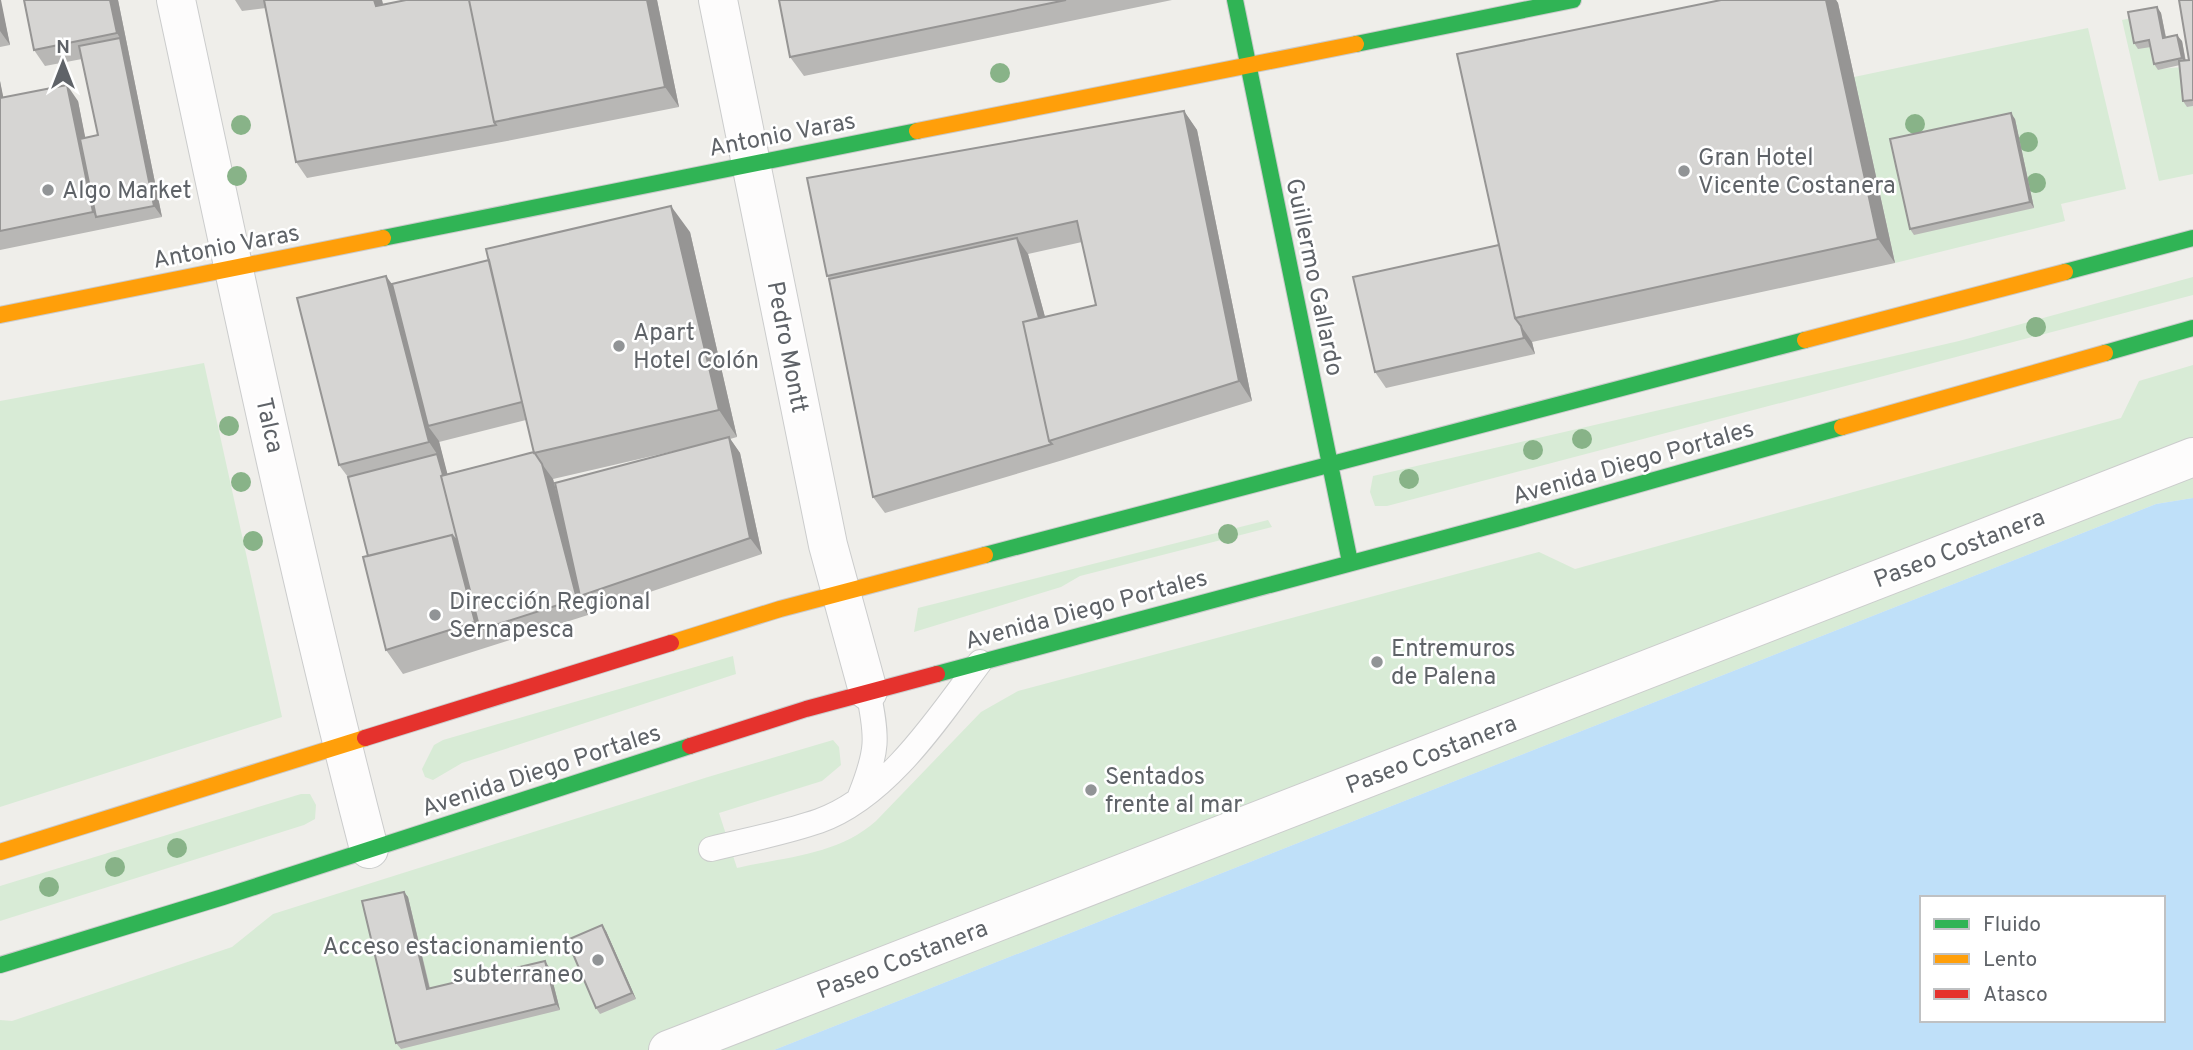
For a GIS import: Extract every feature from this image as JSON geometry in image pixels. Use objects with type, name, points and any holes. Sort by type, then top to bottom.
[{"type":"main road","name":"Guillermo Gallardo","points":[[1236,0],[1350,562]]},
{"type":"main road","name":"Antonio Varas","points":[[0,315],[1573,0]]},
{"type":"main road","points":[[0,852],[767,613],[2193,238]]},
{"type":"main road","name":"Avenida Diego Portales","points":[[0,965],[868,691],[1350,562],[2193,328]]},
{"type":"street","name":"Talca","points":[[176,0],[233,268],[342,746],[369,849]]},
{"type":"street","name":"Pedro Montt","points":[[718,0],[828,545],[868,691]]},
{"type":"street","name":"Paseo Costanera","points":[[668,1050],[2193,457]]},
{"type":"lane","points":[[711,849],[821,820],[858,800],[903,760],[931,728],[980,662]]},
{"type":"lane","points":[[858,800],[870,770],[877,733],[868,691]]},
{"type":"green space","points":[[2132,18],[2154,46],[2158,69],[2183,67],[2187,107],[2193,106],[2193,174],[2159,181],[2122,20]]},
{"type":"green space","points":[[2088,28],[2126,189],[2061,204],[2065,221],[1895,263],[1854,77]]},
{"type":"green space","points":[[2193,277],[2193,295],[1387,506],[1375,506],[1370,492],[1373,476],[1959,341]]},
{"type":"green space","points":[[204,363],[282,717],[0,807],[0,401]]},
{"type":"green space","points":[[2193,365],[2193,498],[2156,504],[774,1050],[0,1050],[0,1020],[12,1021],[232,947],[273,914],[833,740],[839,747],[841,765],[822,781],[719,813],[737,868],[828,848],[861,832],[876,821],[981,712],[1018,691],[1539,552],[1575,569],[2121,418],[2139,381]]},
{"type":"green space","points":[[1268,520],[1272,527],[1080,576],[1061,587],[914,632],[918,608]]},
{"type":"green space","points":[[733,656],[736,674],[462,763],[433,780],[425,777],[422,769],[434,745],[443,740]]},
{"type":"green space","points":[[301,794],[310,794],[316,805],[315,819],[304,825],[0,921],[0,886]]},
{"type":"water","points":[[2193,498],[2193,1050],[774,1050],[2156,504]]},
{"type":"building","points":[[24,0],[110,0],[117,33],[34,50]]},
{"type":"building","points":[[264,0],[374,0],[376,6],[406,0],[469,0],[496,125],[296,162]]},
{"type":"building","points":[[469,0],[647,0],[665,87],[494,122]]},
{"type":"building","points":[[779,0],[1066,0],[790,57]]},
{"type":"building","name":"Gran Hotel Vicente Costanera","points":[[1721,0],[1826,0],[1878,239],[1515,318],[1457,54]]},
{"type":"building","points":[[2179,0],[2193,0],[2193,100],[2183,101],[2179,61],[2189,60]]},
{"type":"building","points":[[2157,7],[2163,38],[2177,35],[2182,58],[2154,64],[2149,40],[2134,43],[2128,12]]},
{"type":"building","points":[[120,38],[154,206],[96,217],[80,139],[98,135],[79,46]]},
{"type":"building","name":"Algo Market","points":[[67,85],[93,212],[0,231],[0,98]]},
{"type":"building","points":[[1184,111],[1239,381],[1049,441],[1023,322],[1096,305],[1077,221],[827,276],[807,178]]},
{"type":"building","points":[[2011,113],[2030,202],[1910,229],[1890,139]]},
{"type":"building","name":"Apart Hotel Colón","points":[[671,206],[719,410],[534,453],[486,249]]},
{"type":"building","points":[[1017,238],[1039,318],[1023,322],[1049,441],[1052,444],[873,497],[829,279]]},
{"type":"building","points":[[1499,245],[1515,318],[1521,326],[1524,338],[1375,372],[1353,277]]},
{"type":"building","points":[[489,260],[522,402],[428,426],[392,284]]},
{"type":"building","points":[[386,276],[429,442],[339,465],[297,298]]},
{"type":"building","points":[[729,437],[750,538],[580,596],[555,483]]},
{"type":"building","points":[[534,452],[542,464],[577,599],[480,630],[441,476]]},
{"type":"building","points":[[437,454],[458,543],[452,535],[368,556],[348,477]]},
{"type":"building","points":[[452,535],[475,622],[386,650],[363,557]]},
{"type":"building","points":[[404,892],[427,989],[545,961],[556,1004],[396,1043],[362,901]]},
{"type":"building","name":"Acceso estacionamiento subterraneo","points":[[602,925],[632,993],[596,1008],[567,940]]},
{"type":"traffic: fast","points":[[1235,0],[1350,562]]},
{"type":"traffic: fast","points":[[1356,44],[1573,0]]},
{"type":"traffic: fast","points":[[383,238],[917,131]]},
{"type":"traffic: fast","points":[[2065,272],[2193,238]]},
{"type":"traffic: fast","points":[[2105,353],[2193,328]]},
{"type":"traffic: fast","points":[[985,555],[1805,340]]},
{"type":"traffic: fast","points":[[937,674],[1516,519],[1842,427]]},
{"type":"traffic: fast","points":[[0,965],[223,897],[690,746]]},
{"type":"traffic: slow","points":[[917,131],[1356,44]]},
{"type":"traffic: slow","points":[[0,315],[383,238]]},
{"type":"traffic: slow","points":[[1805,340],[2065,272]]},
{"type":"traffic: slow","points":[[1842,427],[2105,353]]},
{"type":"traffic: slow","points":[[671,643],[780,609],[985,555]]},
{"type":"traffic: slow","points":[[0,852],[365,738]]},
{"type":"traffic: jam","points":[[365,738],[671,643]]},
{"type":"traffic: jam","points":[[690,746],[806,709],[937,674]]},
{"type":"place","name":"Gran Hotel Vicente Costanera","points":[[1684,171]]},
{"type":"place","name":"Algo Market","points":[[48,190]]},
{"type":"place","name":"Apart Hotel Colón","points":[[619,346]]},
{"type":"place","name":"Dirección Regional Sernapesca","points":[[435,615]]},
{"type":"place","name":"Entremuros de Palena","points":[[1377,662]]},
{"type":"place","name":"Sentados frente al mar","points":[[1091,790]]},
{"type":"place","name":"Acceso estacionamiento subterraneo","points":[[598,960]]}]
